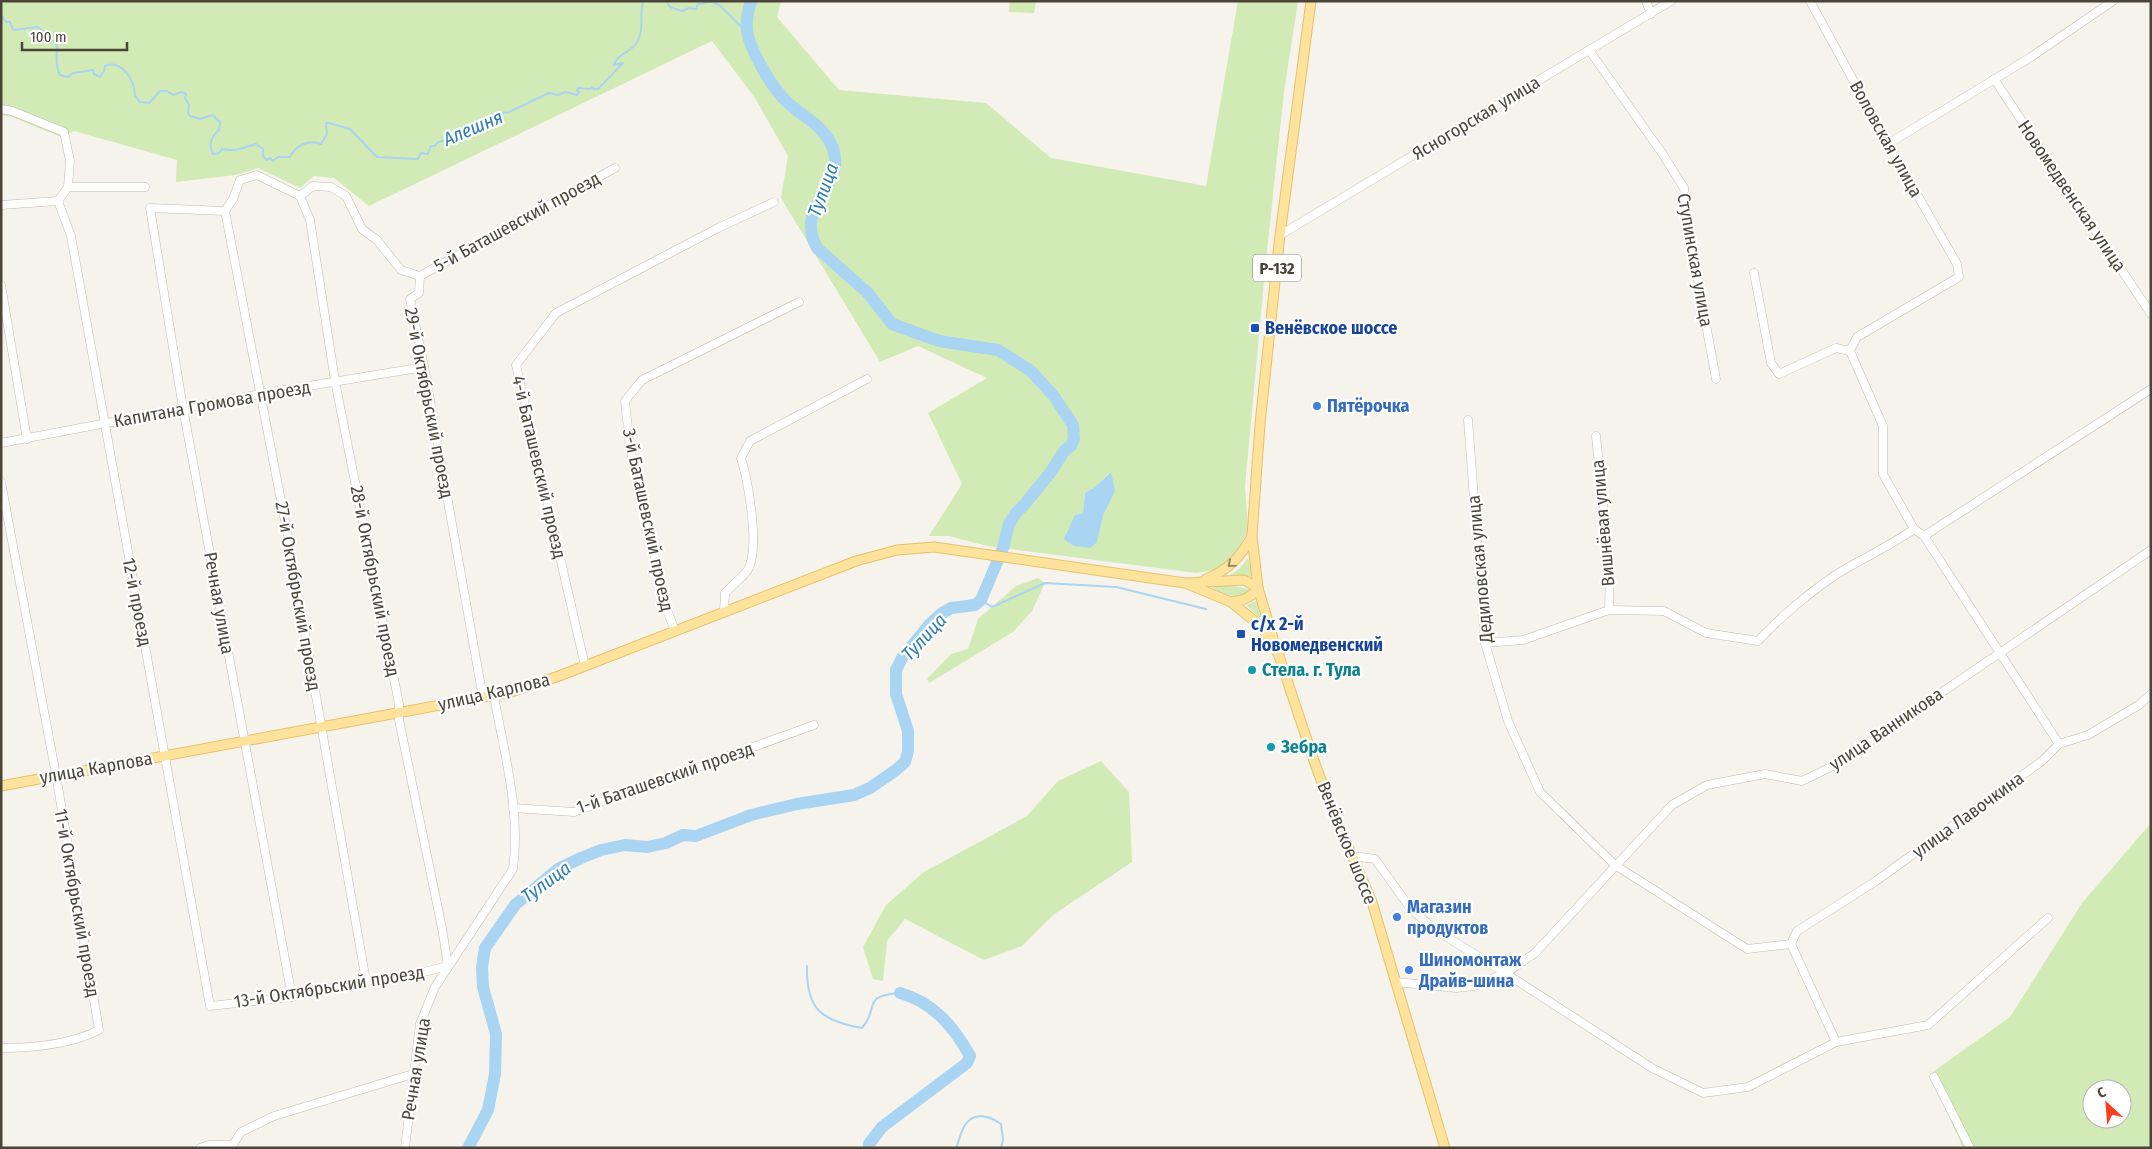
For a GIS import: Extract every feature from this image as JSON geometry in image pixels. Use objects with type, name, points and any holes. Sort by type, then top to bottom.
[{"type":"main road","name":"Венёвское шоссе","points":[[1311,1],[1280,235],[1260,424],[1252,536],[1258,588],[1314,762],[1331,807],[1372,902],[1445,1148]]},
{"type":"main road","points":[[1201,581],[1228,568],[1241,555],[1252,536]]},
{"type":"main road","name":"улица Карпова","points":[[1,786],[494,696],[585,666],[878,554],[915,547],[970,551],[1185,583]]},
{"type":"main road","points":[[1185,583],[1244,580],[1258,588],[1252,596],[1240,601],[1231,602]]},
{"type":"main road","points":[[1185,583],[1231,602],[1262,627],[1279,655]]},
{"type":"street","points":[[1646,1],[1651,14]]},
{"type":"street","name":"Ясногорская улица","points":[[1280,235],[1671,1]]},
{"type":"street","name":"Воловская улица","points":[[1810,1],[1888,144],[1957,264],[1959,277],[1857,337],[1850,351]]},
{"type":"street","points":[[1888,144],[1994,79],[2113,1]]},
{"type":"street","name":"Ступинская улица","points":[[1588,50],[1662,152],[1684,188],[1690,237],[1716,379]]},
{"type":"street","name":"Новомедвенская улица","points":[[1994,79],[2151,314]]},
{"type":"street","points":[[1,110],[12,111],[64,132],[70,161],[68,187],[58,201],[1,204]]},
{"type":"street","name":"5-й Баташевский проезд","points":[[420,276],[615,168]]},
{"type":"street","points":[[225,211],[233,199],[240,180],[257,175],[300,196],[313,186],[331,187],[346,196],[362,229],[377,240],[401,270],[420,276]]},
{"type":"street","points":[[68,187],[145,187]]},
{"type":"street","name":"28-й Октябрьский проезд","points":[[300,196],[310,220],[335,381],[448,966]]},
{"type":"street","name":"12-й проезд","points":[[58,201],[71,236],[210,1006]]},
{"type":"street","name":"4-й Баташевский проезд","points":[[585,666],[516,365],[556,314],[718,228],[774,202]]},
{"type":"street","name":"Речная улица","points":[[225,211],[150,208],[183,408],[292,997]]},
{"type":"street","name":"27-й Октябрьский проезд","points":[[225,211],[322,727],[366,982]]},
{"type":"street","points":[[1754,273],[1771,363],[1780,374],[1836,348],[1850,351],[1883,426],[1883,474],[1914,529],[1924,536],[2059,744]]},
{"type":"street","name":"29-й Октябрьский проезд","points":[[420,276],[420,293],[410,299],[424,367],[483,698]]},
{"type":"street","points":[[1,285],[27,438]]},
{"type":"street","name":"3-й Баташевский проезд","points":[[674,631],[667,610],[630,448],[625,402],[642,380],[799,302]]},
{"type":"street","name":"Капитана Громова проезд","points":[[1,444],[183,408],[424,367]]},
{"type":"street","points":[[724,612],[725,593],[748,570],[753,546],[748,478],[741,458],[750,441],[867,379]]},
{"type":"street","points":[[1924,536],[2151,389]]},
{"type":"street","name":"Дедиловская улица","points":[[1468,420],[1485,643],[1508,721],[1540,792],[1615,864],[1747,949],[1792,944]]},
{"type":"street","name":"Вишнёвая улица","points":[[1596,436],[1610,571],[1609,610]]},
{"type":"street","name":"11-й Октябрьский проезд","points":[[1,482],[56,775],[99,1030],[69,1040],[19,1048],[1,1048]]},
{"type":"street","points":[[1485,643],[1523,640],[1609,610],[1664,611],[1706,633],[1758,641],[1772,625],[1834,576],[1890,546],[1914,529]]},
{"type":"street","name":"улица Ванникова","points":[[1396,982],[1456,988],[1474,986],[1506,974],[1535,953],[1615,864],[1672,805],[1707,785],[1764,774],[1802,781],[1835,765],[2151,550]]},
{"type":"street","name":"улица Лавочкина","points":[[1792,944],[1797,931],[1876,881],[2042,761],[2059,744],[2088,735],[2139,705],[2151,694]]},
{"type":"street","points":[[448,966],[513,869],[516,849],[513,808],[494,696]]},
{"type":"street","name":"1-й Баташевский проезд","points":[[513,808],[574,812],[814,725]]},
{"type":"street","points":[[1353,856],[1375,859],[1410,908],[1435,930],[1652,1068],[1702,1093],[1748,1087],[1836,1042],[1928,1025],[2048,918]]},
{"type":"street","points":[[1792,944],[1836,1042]]},
{"type":"street","name":"Речная улица","points":[[405,1148],[420,1024],[435,987],[448,966]]},
{"type":"street","name":"13-й Октябрьский проезд","points":[[210,1006],[292,997],[315,990],[353,987],[366,982],[399,978],[448,966]]},
{"type":"street","points":[[200,1148],[209,1145],[233,1146],[241,1132],[274,1116],[413,1074]]},
{"type":"street","points":[[1934,1077],[1970,1148]]},
{"type":"green space","points":[[1,1],[781,1],[777,17],[839,90],[986,103],[1051,158],[1206,186],[1238,1],[1298,1],[1284,92],[1266,260],[1245,486],[1248,530],[1238,551],[1229,561],[1214,570],[1196,573],[987,546],[949,536],[929,536],[962,484],[928,413],[987,378],[918,346],[880,362],[781,198],[788,156],[755,98],[712,41],[369,206],[334,178],[314,176],[300,188],[258,168],[236,175],[176,182],[177,160],[74,131],[61,137],[12,117],[1,115]],"holes":[[[1110,472],[1115,491],[1103,516],[1097,542],[1075,515],[1083,513],[1085,493],[1095,487]]]},
{"type":"green space","points":[[1010,1],[1036,1],[1034,13],[1009,12]]},
{"type":"green space","points":[[1248,558],[1252,571],[1251,577],[1230,575],[1239,569]]},
{"type":"green space","points":[[1038,578],[1045,583],[1032,611],[1013,632],[929,683],[927,679],[951,654],[968,649],[978,619],[1016,586]]},
{"type":"green space","points":[[1208,584],[1226,584],[1252,590],[1242,596],[1236,596],[1218,591]]},
{"type":"green space","points":[[1257,601],[1264,619],[1262,620],[1246,605]]},
{"type":"green space","points":[[1101,761],[1129,792],[1132,862],[1053,915],[1022,946],[984,960],[905,919],[887,941],[883,981],[873,979],[863,947],[886,905],[924,872],[1027,816],[1058,781]]},
{"type":"green space","points":[[2151,823],[2151,1148],[1963,1148],[1930,1074],[2010,1017],[2082,903]]},
{"type":"water","points":[[1111,472],[1115,491],[1103,516],[1097,542],[1090,548],[1074,546],[1064,539],[1075,515],[1083,513],[1085,493],[1095,487]]},
{"type":"waterway","name":"Алешня","points":[[1,15],[6,22],[10,22],[13,30],[38,27],[53,40],[57,46],[57,65],[60,75],[68,77],[73,73],[93,70],[94,74],[100,77],[105,66],[111,65],[122,68],[130,78],[135,96],[140,102],[149,103],[160,91],[167,91],[173,95],[182,92],[186,94],[185,98],[189,105],[188,113],[190,116],[200,119],[213,115],[220,122],[219,130],[211,142],[213,154],[219,153],[222,149],[235,150],[256,144],[263,149],[263,156],[266,160],[270,158],[273,161],[278,157],[290,157],[303,144],[312,142],[321,144],[327,134],[326,123],[329,123],[350,129],[377,157],[418,159],[421,153],[428,154],[431,146],[435,146],[437,143],[445,140],[446,136],[464,133],[472,129],[476,123],[498,114],[509,112],[549,93],[558,95],[566,92],[577,95],[579,92],[578,88],[590,89],[592,87],[598,89],[623,63],[614,65],[617,59],[633,47],[639,39],[643,1]]},
{"type":"waterway","name":"Алешня","points":[[666,1],[670,7],[682,11],[689,8],[696,9],[698,4],[714,3],[724,9],[747,31]]},
{"type":"waterway","name":"Тулица","points":[[468,1148],[488,1110],[495,1074],[496,1034],[483,987],[482,967],[485,948],[515,905],[558,869],[601,850],[625,845],[647,847],[666,843],[683,835],[696,836],[751,815],[797,804],[854,795],[870,788],[896,770],[905,762],[908,751],[908,731],[896,694],[896,670],[902,658],[929,625],[941,614],[951,608],[975,605],[981,600],[1003,548],[1009,524],[1050,473],[1065,450],[1071,446],[1074,439],[1073,425],[1053,395],[1031,371],[998,350],[939,341],[892,324],[868,293],[817,248],[811,232],[812,218],[816,205],[834,170],[835,157],[826,135],[786,101],[762,68],[747,31],[751,1]]},
{"type":"waterway","points":[[981,600],[992,607],[1045,583],[1116,587],[1206,609]]},
{"type":"waterway","points":[[807,966],[807,981],[813,1003],[826,1017],[848,1025],[862,1028],[870,1015],[875,1000],[880,997],[900,993]]},
{"type":"waterway","points":[[869,1148],[869,1144],[882,1127],[967,1063],[970,1056],[957,1035],[941,1017],[923,1003],[900,993]]},
{"type":"waterway","points":[[956,1148],[965,1125],[977,1116],[987,1117],[1001,1124],[1003,1140],[1001,1148]]},
{"type":"place","name":"Венёвское шоссе","points":[[1255,328]]},
{"type":"place","name":"Пятёрочка","points":[[1317,406]]},
{"type":"place","name":"с/х 2-й Новомедвенский","points":[[1241,634]]},
{"type":"place","name":"Стела. г. Тула","points":[[1252,670]]},
{"type":"place","name":"Зебра","points":[[1271,747]]},
{"type":"place","name":"Магазин продуктов","points":[[1397,917]]},
{"type":"place","name":"Шиномонтаж Драйв-шина","points":[[1409,970]]}]
